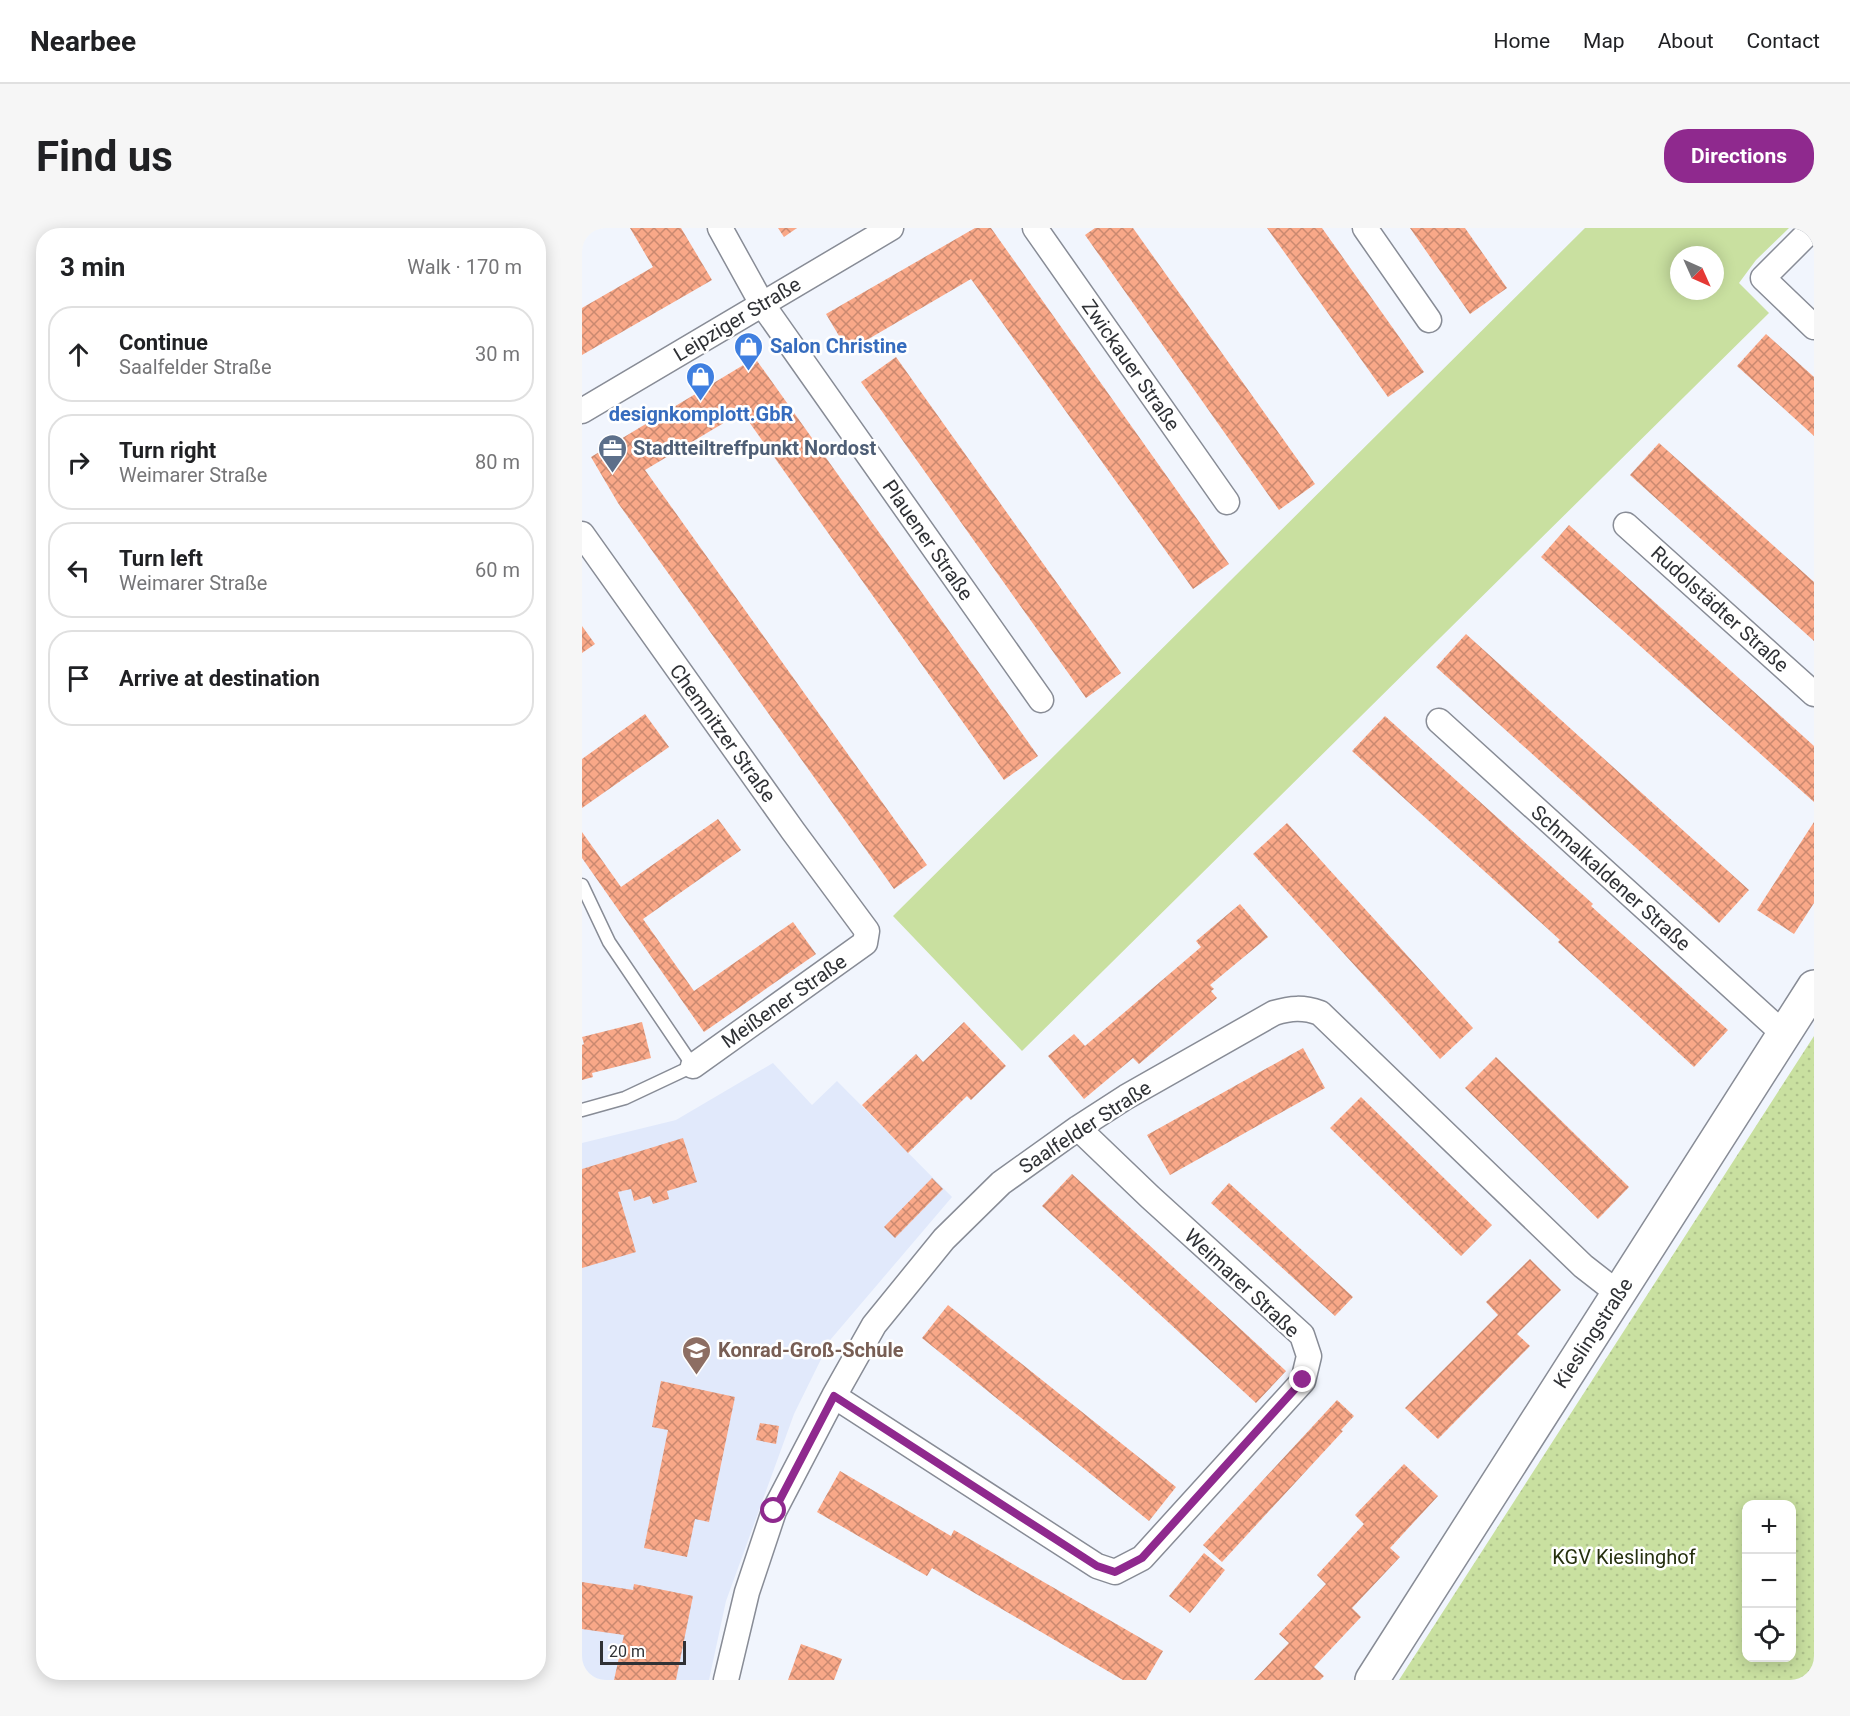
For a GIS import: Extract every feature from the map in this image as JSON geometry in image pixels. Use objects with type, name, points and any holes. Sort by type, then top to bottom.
[{"type":"street","name":"Plauener Straße","points":[[720,228],[762,304],[1041,700]]},
{"type":"street","name":"Leipziger Straße","points":[[582,411],[891,228]]},
{"type":"street","name":"Zwickauer Straße","points":[[1035,228],[1227,502]]},
{"type":"street","points":[[1365,228],[1429,321]]},
{"type":"street","points":[[1813,228],[1763,278],[1814,327]]},
{"type":"street","name":"Rudolstädter Straße","points":[[1626,525],[1814,694]]},
{"type":"street","name":"Chemnitzer Straße","points":[[582,534],[759,785],[867,931]]},
{"type":"street","name":"Schmalkaldener Straße","points":[[1439,721],[1784,1034]]},
{"type":"street","name":"Meißener Straße","points":[[693,1066],[865,943],[867,931]]},
{"type":"street","name":"Kieslingstraße","points":[[1372,1680],[1814,987]]},
{"type":"street","name":"Saalfelder Straße","points":[[726,1680],[747,1592],[774,1511],[874,1325],[944,1239],[1001,1183],[1078,1128],[1126,1097],[1274,1013],[1292,1008],[1320,1013],[1583,1266],[1619,1294]]},
{"type":"street","name":"Weimarer Straße","points":[[834,1396],[1097,1566],[1115,1572],[1142,1558],[1303,1380],[1309,1356],[1302,1335],[1150,1197],[1078,1128]]},
{"type":"lane","points":[[582,885],[609,942],[693,1066]]},
{"type":"lane","name":"Meißener Straße","points":[[582,1110],[626,1098],[693,1066]]},
{"type":"shaded area","name":"Konrad-Groß-Schule","points":[[773,1063],[812,1105],[837,1081],[952,1197],[831,1339],[794,1414],[726,1601],[709,1680],[582,1680],[582,1143],[676,1120]]},
{"type":"green space","points":[[1585,228],[1789,228],[1756,260],[1739,283],[1769,313],[1022,1051],[893,916]]},
{"type":"green space","name":"KGV Kieslinghof","points":[[1814,1036],[1814,1680],[1399,1680]]},
{"type":"building","points":[[630,228],[681,228],[712,280],[582,355],[582,308],[653,267]]},
{"type":"building","points":[[778,228],[797,228],[784,237]]},
{"type":"building","points":[[975,228],[991,228],[1229,564],[1193,589],[971,279],[848,351],[826,314]]},
{"type":"building","points":[[1095,228],[1133,228],[1315,484],[1279,510],[1085,235]]},
{"type":"building","points":[[1267,228],[1322,228],[1424,372],[1388,397]]},
{"type":"building","points":[[1410,228],[1465,228],[1507,288],[1470,314]]},
{"type":"building","points":[[1766,334],[1814,377],[1814,436],[1737,366]]},
{"type":"building","points":[[896,357],[1121,673],[1086,698],[861,382]]},
{"type":"building","points":[[755,358],[1038,756],[1004,780],[742,412],[645,470],[927,865],[894,889],[618,503],[591,457]]},
{"type":"building","points":[[1659,443],[1814,582],[1814,641],[1630,475]]},
{"type":"building","points":[[1569,525],[1814,746],[1814,802],[1541,557]]},
{"type":"building","points":[[582,626],[595,644],[582,653]]},
{"type":"building","points":[[1466,634],[1749,890],[1719,923],[1436,667]]},
{"type":"building","points":[[645,714],[669,747],[582,808],[582,759]]},
{"type":"building","points":[[1385,716],[1728,1030],[1694,1067],[1558,942],[1560,940],[1352,751]]},
{"type":"building","points":[[718,819],[741,850],[643,919],[694,991],[793,922],[816,954],[704,1032],[582,858],[582,832],[621,887]]},
{"type":"building","points":[[1814,822],[1814,903],[1794,934],[1757,910]]},
{"type":"building","points":[[1287,823],[1473,1028],[1440,1059],[1253,854]]},
{"type":"building","points":[[1240,904],[1268,937],[1210,985],[1214,989],[1211,991],[1217,998],[1139,1064],[1133,1058],[1084,1099],[1048,1056],[1074,1034],[1085,1046],[1201,947],[1196,941]]},
{"type":"building","points":[[642,1022],[651,1058],[592,1073],[593,1077],[582,1080],[582,1045],[584,1044],[582,1037]]},
{"type":"building","points":[[964,1022],[1006,1066],[971,1100],[967,1096],[908,1153],[862,1105],[916,1054],[923,1062]]},
{"type":"building","points":[[1303,1048],[1325,1088],[1170,1175],[1147,1135]]},
{"type":"building","points":[[1496,1057],[1629,1187],[1598,1219],[1465,1088]]},
{"type":"building","points":[[1361,1097],[1492,1225],[1461,1256],[1330,1128]]},
{"type":"building","points":[[683,1138],[697,1182],[667,1191],[669,1199],[653,1204],[650,1196],[634,1201],[631,1189],[618,1192],[636,1252],[582,1268],[582,1169]]},
{"type":"building","points":[[1072,1174],[1286,1371],[1256,1403],[1042,1206]]},
{"type":"building","points":[[932,1178],[943,1189],[895,1238],[884,1227]]},
{"type":"building","points":[[1229,1183],[1353,1297],[1335,1316],[1211,1203]]},
{"type":"building","points":[[1530,1259],[1561,1290],[1517,1334],[1530,1346],[1438,1439],[1405,1408],[1498,1315],[1486,1302]]},
{"type":"building","points":[[948,1305],[1176,1487],[1149,1521],[922,1338]]},
{"type":"building","points":[[661,1381],[735,1397],[709,1522],[695,1519],[687,1557],[644,1548],[668,1430],[652,1427]]},
{"type":"building","points":[[1337,1400],[1354,1416],[1341,1430],[1343,1431],[1222,1562],[1203,1545]]},
{"type":"building","points":[[760,1423],[779,1426],[776,1444],[756,1440]]},
{"type":"building","points":[[1404,1464],[1438,1496],[1390,1548],[1400,1557],[1352,1608],[1361,1617],[1314,1667],[1324,1676],[1320,1680],[1254,1680],[1289,1643],[1279,1634],[1326,1584],[1317,1575],[1364,1524],[1355,1515]]},
{"type":"building","points":[[840,1471],[951,1536],[954,1530],[1163,1651],[1146,1680],[1123,1680],[932,1568],[927,1576],[817,1512]]},
{"type":"building","points":[[1204,1553],[1225,1570],[1190,1613],[1169,1596]]},
{"type":"building","points":[[582,1582],[633,1590],[634,1584],[693,1596],[676,1680],[614,1680],[624,1635],[582,1629]]},
{"type":"building","points":[[801,1644],[842,1659],[834,1680],[788,1680]]},
{"type":"place","name":"Salon Christine","points":[[749,372]]},
{"type":"place","name":"designkomplott.GbR","points":[[701,402]]},
{"type":"place","name":"Stadtteiltreffpunkt Nordost","points":[[612,474]]},
{"type":"place","name":"Konrad-Groß-Schule","points":[[697,1376]]},
{"type":"route","points":[[774,1511],[834,1396],[1097,1566],[1115,1572],[1142,1558],[1303,1380]]}]
